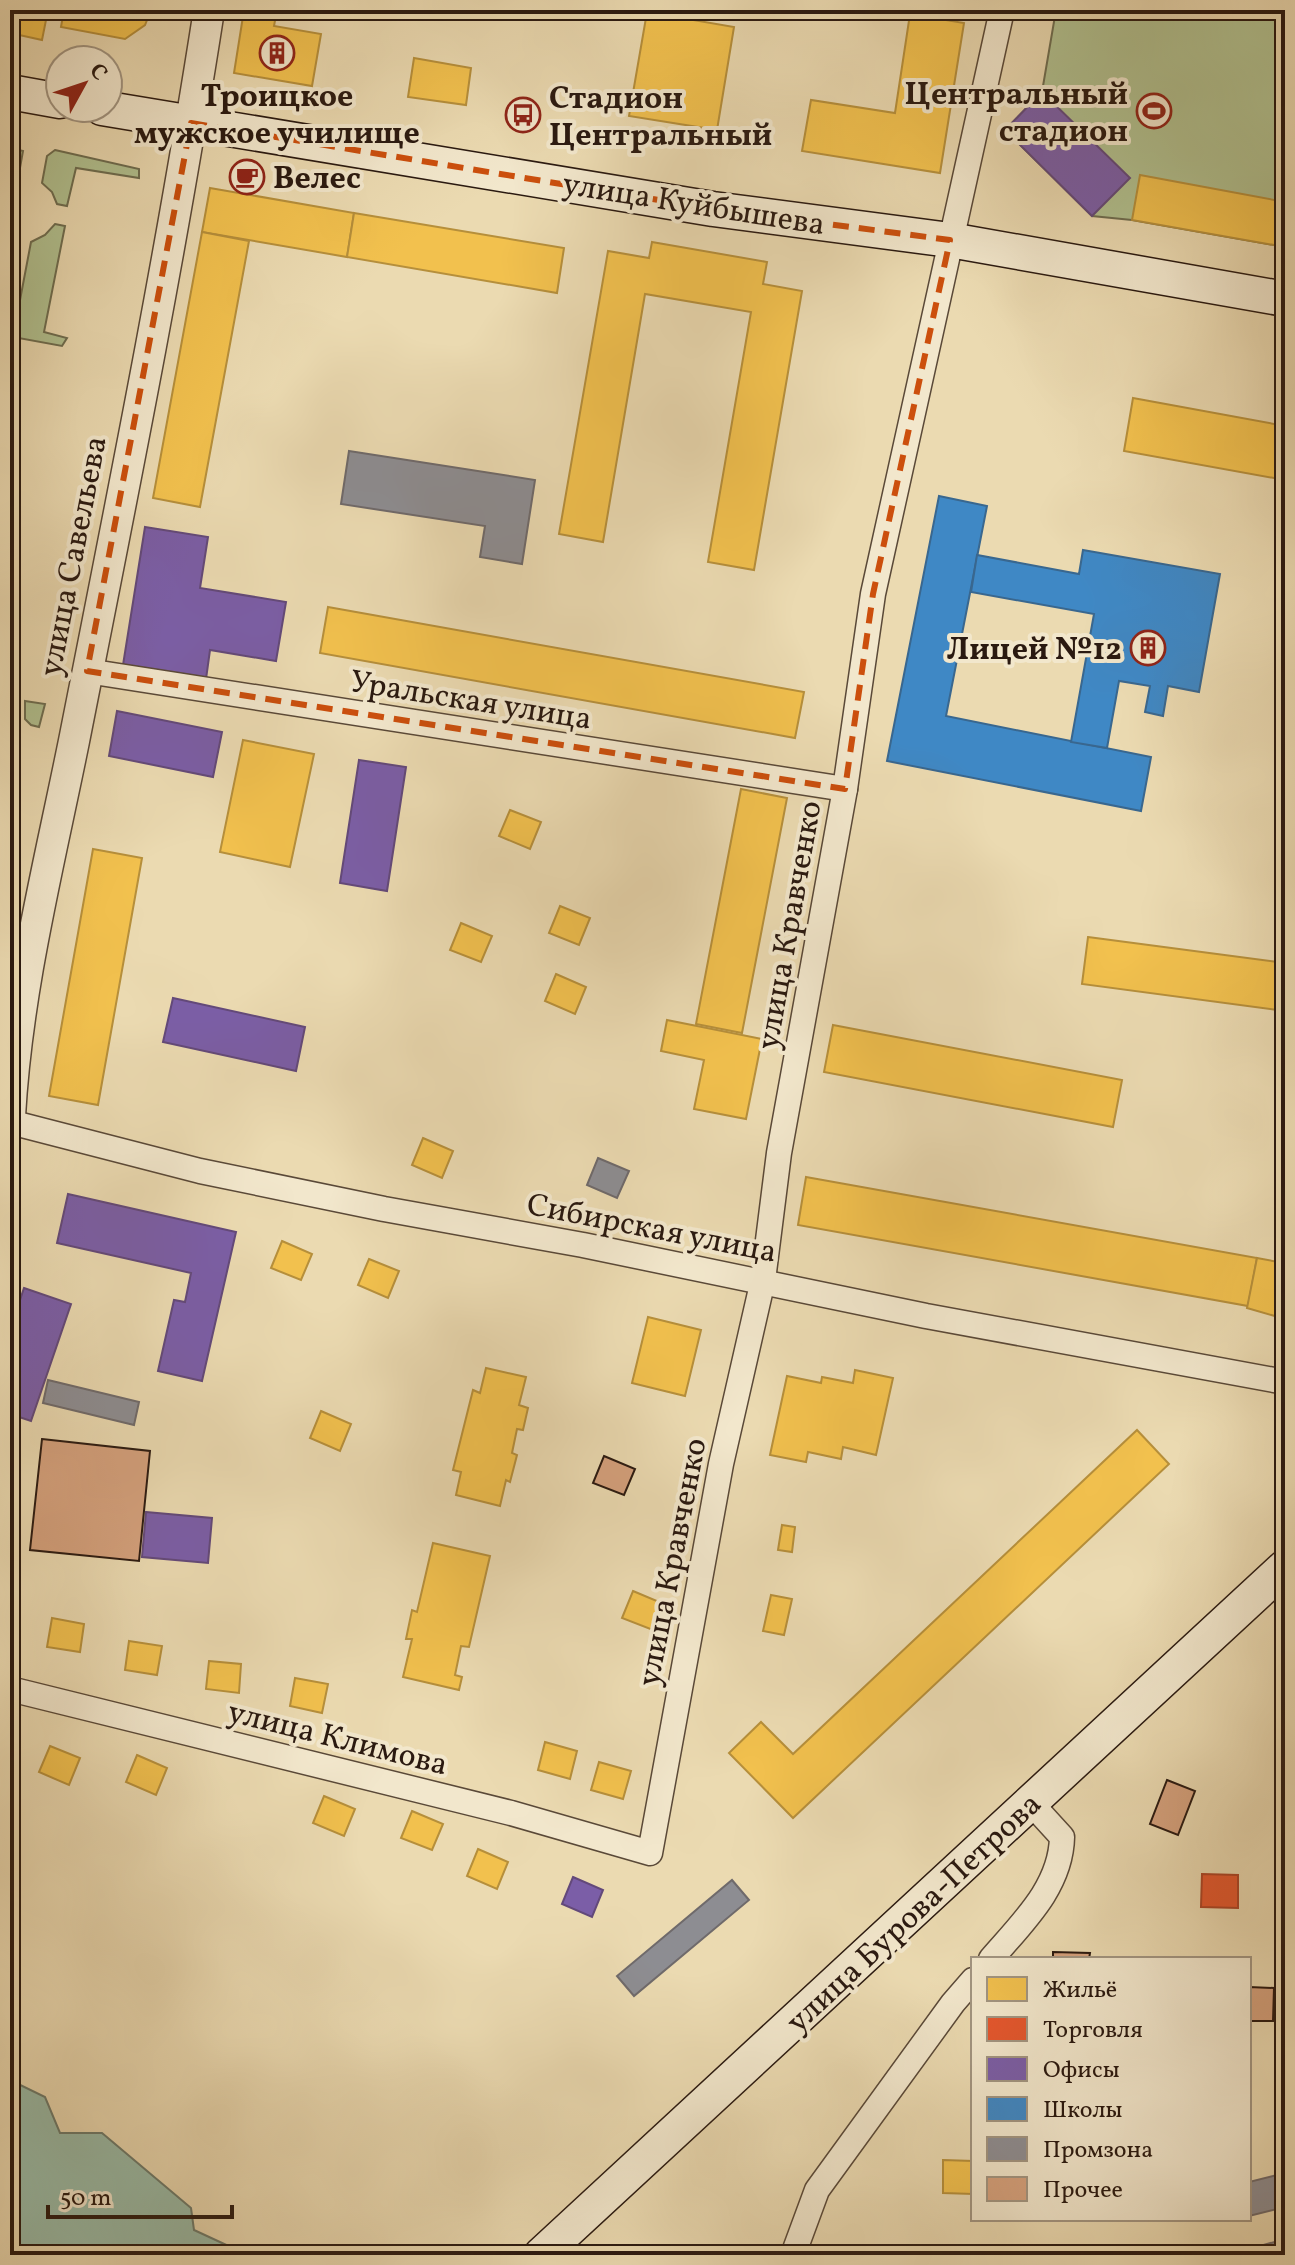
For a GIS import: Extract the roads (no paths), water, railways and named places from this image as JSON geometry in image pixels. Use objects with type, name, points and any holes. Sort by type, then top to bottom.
[{"type":"main road","points":[[10,92],[44,98]]},
{"type":"main road","name":"улица Куйбышева","points":[[124,112],[713,209],[950,240],[1285,299]]},
{"type":"main road","name":"улица Бурова-Петрова","points":[[541,2255],[1285,1567]]},
{"type":"street","name":"улица Савельева","points":[[10,1119],[13,1067],[26,986],[191,123],[209,10]]},
{"type":"street","name":"улица Кравченко","points":[[650,1853],[721,1464],[763,1280],[779,1153],[845,789],[873,594],[1002,10]]},
{"type":"street","name":"Уральская улица","points":[[87,671],[845,789]]},
{"type":"street","name":"Сибирская улица","points":[[10,1119],[200,1171],[384,1209],[763,1280],[926,1316],[1285,1382]]},
{"type":"street","name":"улица Климова","points":[[10,1689],[511,1813],[650,1853]]},
{"type":"street","points":[[993,1957],[1035,1908],[1062,1855],[1062,1837],[1031,1803]]},
{"type":"street","points":[[793,2255],[817,2190],[971,1982]]},
{"type":"place","name":"Троицкое мужское училище","points":[[277,53]]},
{"type":"place","name":"Центральный стадион","points":[[1154,111]]},
{"type":"place","name":"Стадион Центральный","points":[[523,115]]},
{"type":"place","name":"Велес","points":[[247,177]]},
{"type":"place","name":"Лицей №12","points":[[1148,648]]}]
